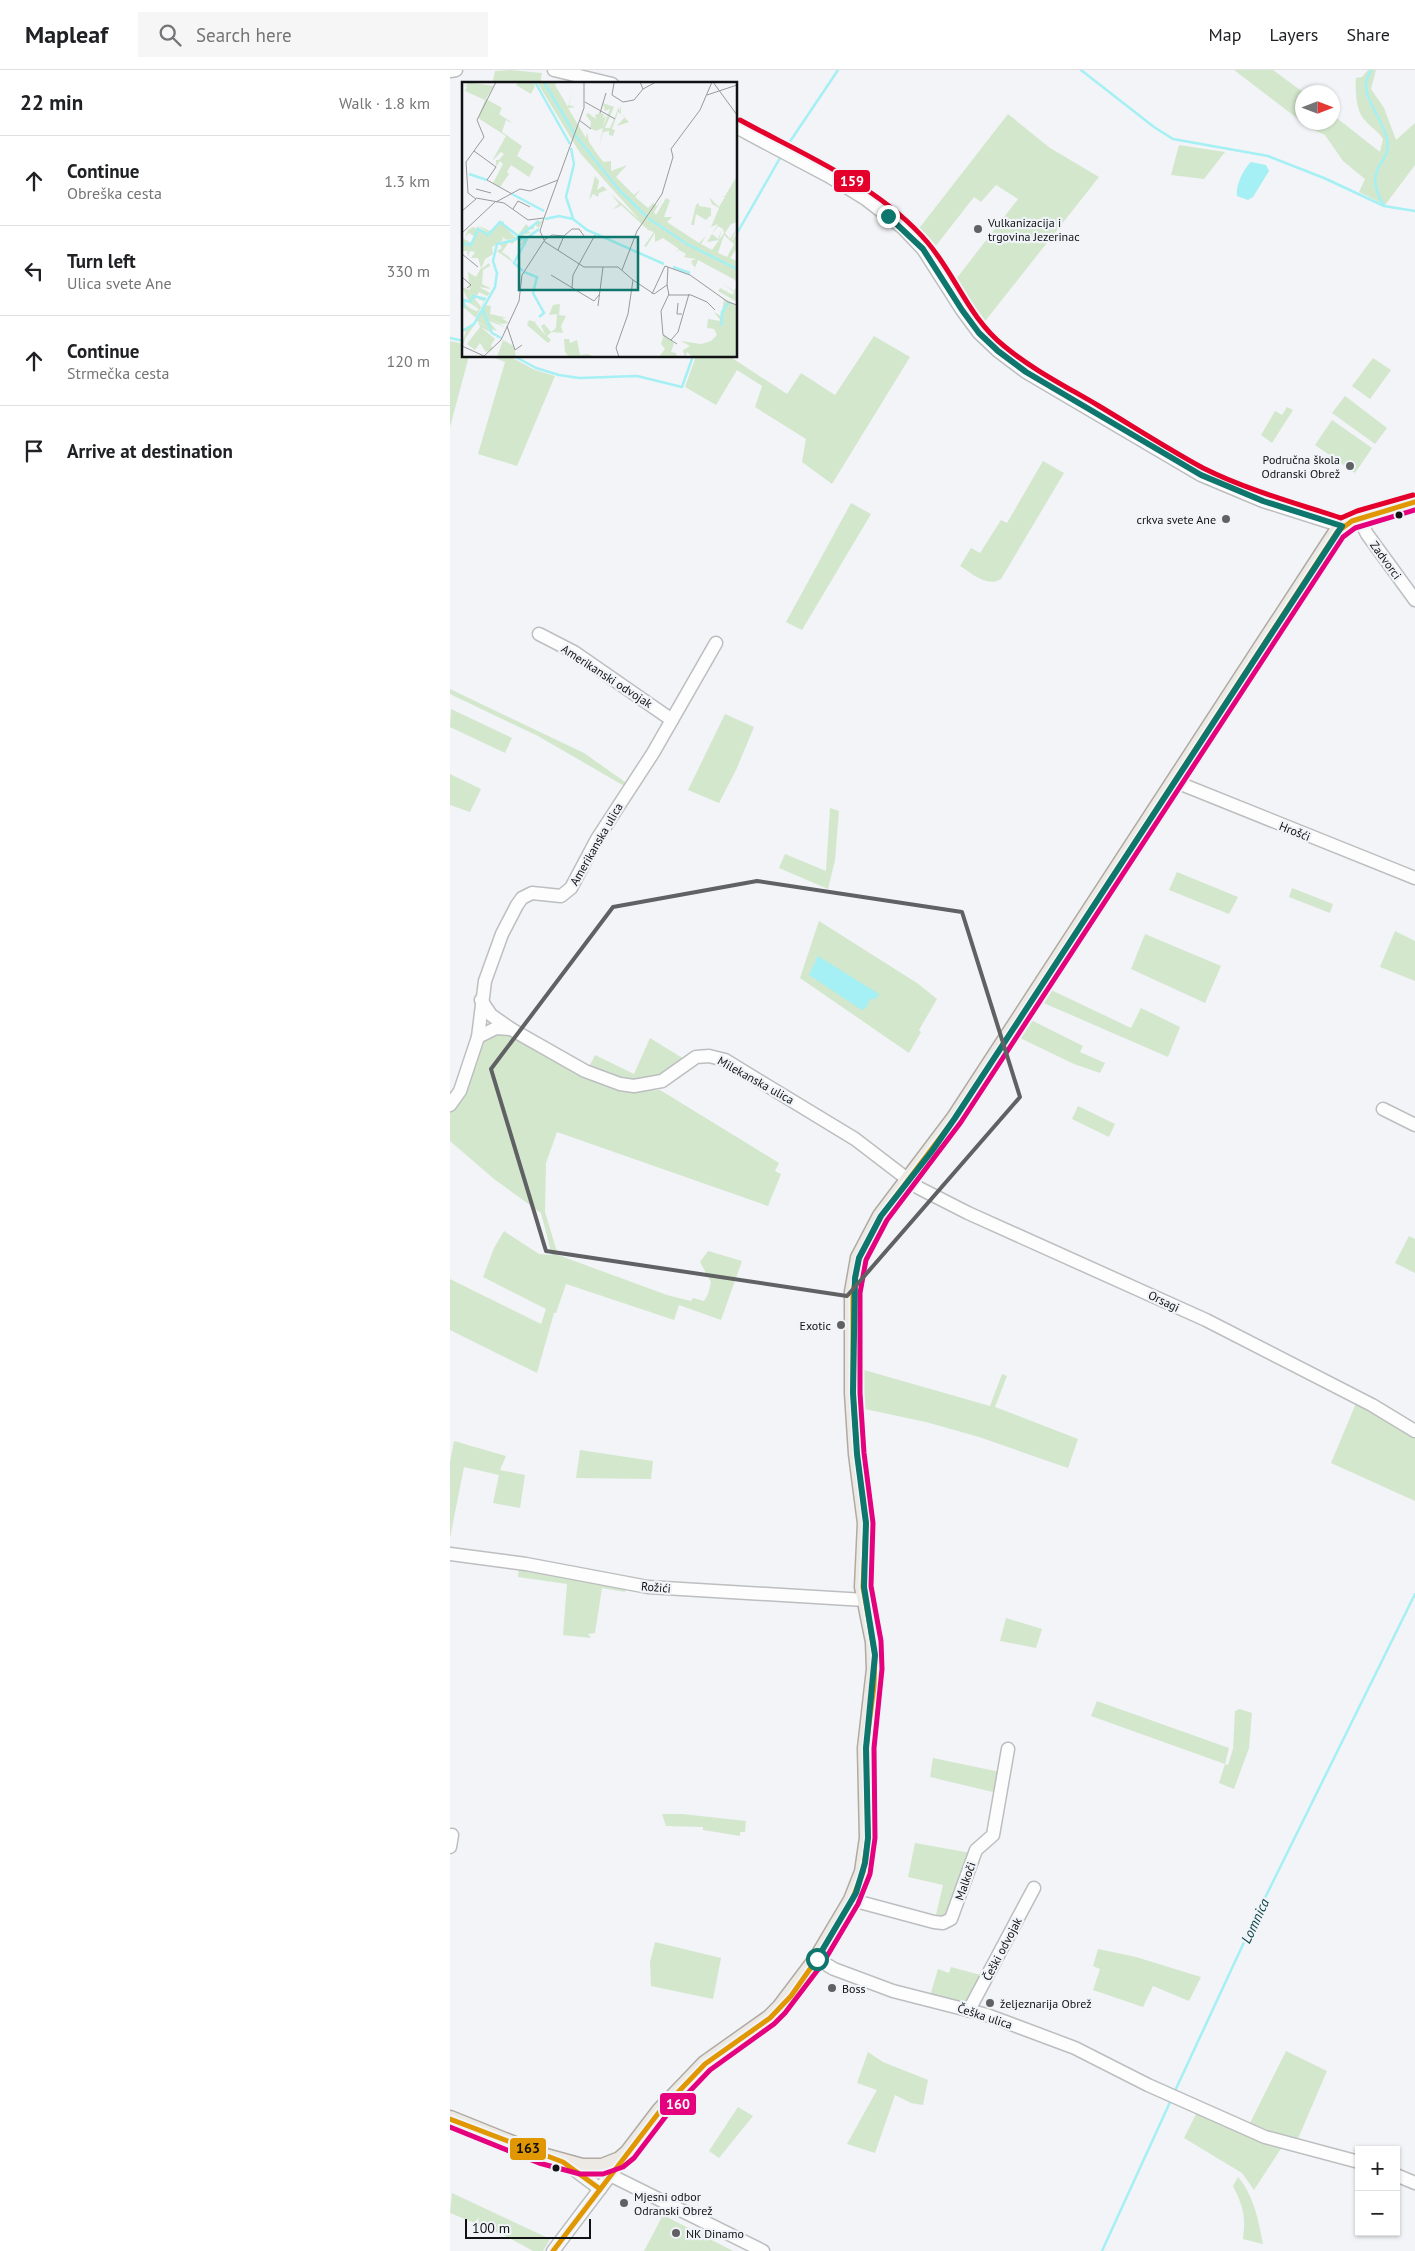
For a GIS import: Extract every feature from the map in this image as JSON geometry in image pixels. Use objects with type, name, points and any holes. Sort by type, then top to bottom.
[{"type":"main road","points":[[450,2119],[582,2167],[598,2168],[616,2162],[628,2153],[660,2111],[705,2064],[759,2026],[780,2008],[817,1959],[852,1900],[863,1872],[868,1838],[866,1748],[875,1655],[865,1600],[866,1523],[857,1454],[853,1393],[855,1278],[859,1258],[881,1216],[955,1118],[1342,526],[1359,518],[1415,502]]},
{"type":"street","points":[[450,71],[456,70]]},
{"type":"street","points":[[554,70],[604,82]]},
{"type":"street","points":[[738,128],[830,177],[867,200],[902,228],[923,249],[979,333],[998,351],[1026,372],[1201,475],[1263,501],[1342,526]]},
{"type":"street","name":"Zadvorci","points":[[1359,518],[1367,534],[1415,600]]},
{"type":"street","name":"Amerikanski odvojak","points":[[539,634],[574,652],[672,720]]},
{"type":"street","name":"Amerikanska ulica","points":[[450,1105],[460,1090],[478,1037],[481,1000],[485,981],[502,934],[522,898],[532,893],[561,896],[571,888],[597,839],[672,720],[716,643]]},
{"type":"street","name":"Hrošći","points":[[1176,782],[1415,878]]},
{"type":"street","name":"Milekanska ulica","points":[[481,1000],[491,1014],[510,1029],[585,1071],[620,1084],[648,1085],[662,1081],[696,1057],[717,1057],[774,1088],[855,1139],[909,1180]]},
{"type":"street","points":[[478,1037],[496,1028],[510,1029]]},
{"type":"street","points":[[1383,1109],[1415,1125]]},
{"type":"street","name":"Orsagi","points":[[909,1180],[920,1188],[968,1213],[1140,1289],[1250,1341],[1313,1377],[1372,1405],[1415,1431]]},
{"type":"street","name":"Rožići","points":[[450,1554],[526,1564],[648,1587],[865,1600]]},
{"type":"street","name":"Malkoči","points":[[852,1900],[934,1922],[943,1923],[951,1919],[976,1850],[993,1836],[1008,1749]]},
{"type":"street","name":"Češki odvojak","points":[[969,2010],[1034,1888]]},
{"type":"street","name":"Češka ulica","points":[[817,1959],[834,1970],[893,1991],[969,2010],[1075,2048],[1265,2137],[1355,2161]]},
{"type":"street","points":[[553,2251],[628,2153]]},
{"type":"street","points":[[564,2162],[600,2189]]},
{"type":"street","points":[[610,2176],[764,2251]]},
{"type":"street","points":[[1400,2177],[1415,2183]]},
{"type":"highlighted area","points":[[757,881],[962,912],[1020,1097],[847,1296],[546,1251],[491,1069],[613,907]]},
{"type":"green space","points":[[510,70],[542,73],[540,82],[492,82],[495,71]]},
{"type":"green space","points":[[1234,70],[1273,70],[1295,86],[1295,117]]},
{"type":"green space","points":[[1368,70],[1376,70],[1371,89],[1384,108],[1396,140],[1415,123],[1415,165],[1385,205],[1359,192],[1365,179],[1343,161],[1325,135],[1314,130],[1340,130],[1340,121],[1380,152],[1383,139],[1363,118],[1356,99],[1356,78],[1362,77]]},
{"type":"green space","points":[[1008,114],[1050,148],[1099,177],[982,325],[953,283],[1018,199],[996,185],[981,202],[974,197],[931,252],[917,231]]},
{"type":"green space","points":[[1179,145],[1225,152],[1204,179],[1171,175]]},
{"type":"green space","points":[[874,336],[910,357],[832,484],[802,462],[806,439],[755,407],[762,386],[737,370],[716,405],[685,387],[695,358],[732,358],[787,394],[801,373],[835,395]]},
{"type":"green space","points":[[450,341],[462,344],[462,358],[468,358],[450,427]]},
{"type":"green space","points":[[495,358],[513,358],[535,370],[555,376],[517,466],[478,454],[505,362]]},
{"type":"green space","points":[[1373,358],[1391,370],[1370,399],[1352,386]]},
{"type":"green space","points":[[1345,396],[1387,428],[1375,444],[1332,413]]},
{"type":"green space","points":[[1287,407],[1293,410],[1272,443],[1261,435],[1275,411],[1282,415]]},
{"type":"green space","points":[[1332,420],[1372,448],[1355,473],[1315,445]]},
{"type":"green space","points":[[1043,461],[1064,473],[1001,579],[990,582],[985,581],[960,566],[971,548],[980,553],[1001,520],[1007,523]]},
{"type":"green space","points":[[851,503],[871,514],[802,630],[786,622]]},
{"type":"green space","points":[[450,689],[584,753],[628,784],[626,787],[538,736],[450,694]]},
{"type":"green space","points":[[451,709],[512,738],[505,753],[450,727]]},
{"type":"green space","points":[[725,714],[754,727],[736,770],[719,803],[688,790]]},
{"type":"green space","points":[[450,774],[481,789],[470,812],[450,805]]},
{"type":"green space","points":[[830,808],[839,811],[835,860],[828,889],[779,868],[785,854],[826,871]]},
{"type":"green space","points":[[1177,872],[1238,897],[1229,914],[1169,890]]},
{"type":"green space","points":[[1292,888],[1333,904],[1330,913],[1289,897]]},
{"type":"green space","points":[[819,921],[917,983],[937,999],[919,1030],[921,1032],[909,1053],[800,978]]},
{"type":"green space","points":[[1395,931],[1415,941],[1415,981],[1380,967]]},
{"type":"green space","points":[[1145,934],[1221,966],[1205,1003],[1131,969]]},
{"type":"green space","points":[[1047,988],[1131,1028],[1141,1008],[1180,1027],[1168,1057],[1039,1001]]},
{"type":"green space","points":[[1029,1019],[1083,1046],[1080,1052],[1105,1063],[1100,1073],[1074,1064],[1018,1037]]},
{"type":"green space","points":[[498,1033],[511,1035],[640,1091],[660,1090],[779,1163],[775,1171],[781,1174],[768,1206],[557,1132],[546,1163],[545,1212],[558,1255],[667,1295],[691,1301],[693,1298],[704,1301],[708,1294],[711,1282],[700,1262],[708,1251],[742,1261],[721,1320],[679,1305],[674,1320],[566,1284],[556,1313],[554,1313],[537,1373],[450,1330],[450,1279],[541,1324],[546,1309],[483,1277],[494,1248],[504,1231],[539,1254],[552,1255],[541,1213],[494,1179],[450,1141],[450,1112],[461,1099],[480,1041]]},
{"type":"green space","points":[[650,1038],[684,1059],[654,1078],[634,1083],[618,1079],[590,1065],[595,1055],[634,1074]]},
{"type":"green space","points":[[1078,1106],[1115,1124],[1109,1137],[1072,1119]]},
{"type":"green space","points":[[1409,1236],[1415,1239],[1415,1273],[1395,1263]]},
{"type":"green space","points":[[857,1368],[990,1406],[1002,1374],[1007,1376],[995,1407],[1078,1439],[1068,1468],[979,1437],[926,1422],[860,1408]]},
{"type":"green space","points":[[1357,1401],[1415,1435],[1415,1501],[1331,1463]]},
{"type":"green space","points":[[454,1441],[506,1456],[500,1470],[525,1475],[520,1508],[493,1503],[499,1475],[464,1467],[450,1538],[450,1462]]},
{"type":"green space","points":[[580,1450],[653,1461],[651,1479],[576,1478]]},
{"type":"green space","points":[[519,1567],[626,1585],[625,1592],[602,1588],[595,1633],[588,1634],[591,1638],[563,1635],[567,1584],[518,1577]]},
{"type":"green space","points":[[1006,1618],[1042,1629],[1036,1648],[1000,1641]]},
{"type":"green space","points":[[1097,1701],[1229,1748],[1225,1764],[1091,1716]]},
{"type":"green space","points":[[1240,1709],[1252,1713],[1249,1748],[1234,1789],[1219,1783],[1225,1764],[1228,1765],[1233,1749],[1235,1711]]},
{"type":"green space","points":[[933,1758],[1000,1772],[997,1793],[930,1777]]},
{"type":"green space","points":[[662,1814],[682,1814],[746,1821],[745,1832],[740,1832],[740,1836],[703,1830],[703,1827],[666,1826]]},
{"type":"green space","points":[[915,1843],[971,1853],[949,1916],[935,1919],[943,1885],[908,1877]]},
{"type":"green space","points":[[655,1942],[721,1958],[713,1999],[651,1986],[650,1962]]},
{"type":"green space","points":[[1098,1949],[1136,1957],[1201,1977],[1189,2001],[1153,1986],[1143,2007],[1093,1990],[1100,1969],[1093,1966]]},
{"type":"green space","points":[[951,1967],[984,1976],[967,2004],[930,1996],[938,1969],[949,1973]]},
{"type":"green space","points":[[1286,2051],[1327,2071],[1297,2141],[1250,2123]]},
{"type":"green space","points":[[868,2052],[883,2062],[928,2080],[923,2105],[911,2103],[895,2095],[875,2153],[847,2144],[877,2090],[857,2083]]},
{"type":"green space","points":[[738,2107],[753,2116],[719,2158],[709,2151]]},
{"type":"green space","points":[[1198,2110],[1282,2147],[1254,2190],[1242,2173],[1184,2138]]},
{"type":"green space","points":[[1238,2177],[1252,2200],[1263,2244],[1243,2239],[1243,2211],[1233,2186]]},
{"type":"green space","points":[[452,2193],[550,2239],[543,2251],[533,2251],[502,2234],[450,2213]]},
{"type":"green space","name":"NK Dinamo","points":[[663,2215],[733,2251],[644,2251]]},
{"type":"water","points":[[1251,162],[1266,165],[1269,171],[1253,197],[1248,200],[1237,196],[1237,187]]},
{"type":"water","points":[[818,956],[879,994],[876,999],[870,999],[866,1008],[862,1010],[809,975]]},
{"type":"waterway","points":[[787,146],[838,70]]},
{"type":"waterway","points":[[1081,70],[1154,127],[1173,139],[1268,156],[1324,178],[1384,206]]},
{"type":"waterway","points":[[1371,70],[1366,80],[1366,90],[1384,130],[1388,146],[1387,153],[1375,177],[1376,188],[1384,206],[1415,211]]},
{"type":"waterway","points":[[738,232],[780,158]]},
{"type":"waterway","points":[[450,338],[462,341]]},
{"type":"waterway","points":[[518,358],[536,368],[559,375],[579,378],[637,376],[682,387],[692,358]]},
{"type":"waterway","name":"Lomnica","points":[[1174,2093],[1259,1910],[1415,1594]]},
{"type":"waterway","name":"Lomnica","points":[[1102,2251],[1171,2100]]},
{"type":"transit line","name":"159","points":[[740,120],[840,173],[864,188],[909,223],[938,256],[981,323],[1015,355],[1038,371],[1190,461],[1254,490],[1341,518],[1357,511],[1413,495]]},
{"type":"transit line","name":"163","points":[[553,2251],[660,2111],[705,2064],[770,2018],[791,1996],[817,1959],[852,1900],[863,1872],[868,1838],[866,1748],[874,1686],[875,1655],[863,1587],[866,1523],[857,1454],[853,1393],[853,1292],[859,1258],[881,1216],[955,1118],[1337,532],[1352,521],[1415,502]]},
{"type":"transit line","name":"160","points":[[450,2127],[539,2163],[580,2174],[603,2174],[623,2167],[634,2158],[666,2116],[710,2070],[774,2024],[785,2013],[823,1963],[858,1904],[870,1874],[875,1838],[874,1748],[882,1669],[881,1641],[871,1586],[873,1523],[864,1453],[860,1393],[860,1293],[866,1260],[887,1220],[961,1122],[1343,537],[1355,528],[1415,510]]},
{"type":"transit line","name":"163","points":[[450,2119],[563,2162],[600,2189]]},
{"type":"place","name":"Vulkanizacija i trgovina Jezerinac","points":[[978,229]]},
{"type":"place","name":"Područna škola Odranski Obrež","points":[[1350,466]]},
{"type":"place","name":"crkva svete Ane","points":[[1226,519]]},
{"type":"place","name":"Exotic","points":[[841,1325]]},
{"type":"place","name":"Boss","points":[[832,1988]]},
{"type":"place","name":"željeznarija Obrež","points":[[990,2003]]},
{"type":"place","name":"Mjesni odbor Odranski Obrež","points":[[624,2203]]},
{"type":"place","name":"NK Dinamo","points":[[676,2233]]},
{"type":"route","points":[[817,1959],[856,1893],[865,1863],[868,1838],[866,1748],[874,1686],[875,1655],[865,1600],[864,1560],[866,1523],[857,1454],[853,1393],[853,1308],[855,1278],[859,1258],[881,1216],[915,1174],[955,1118],[1342,526],[1263,501],[1228,488],[1201,475],[1026,372],[998,351],[979,333],[923,249],[888,216]]}]
